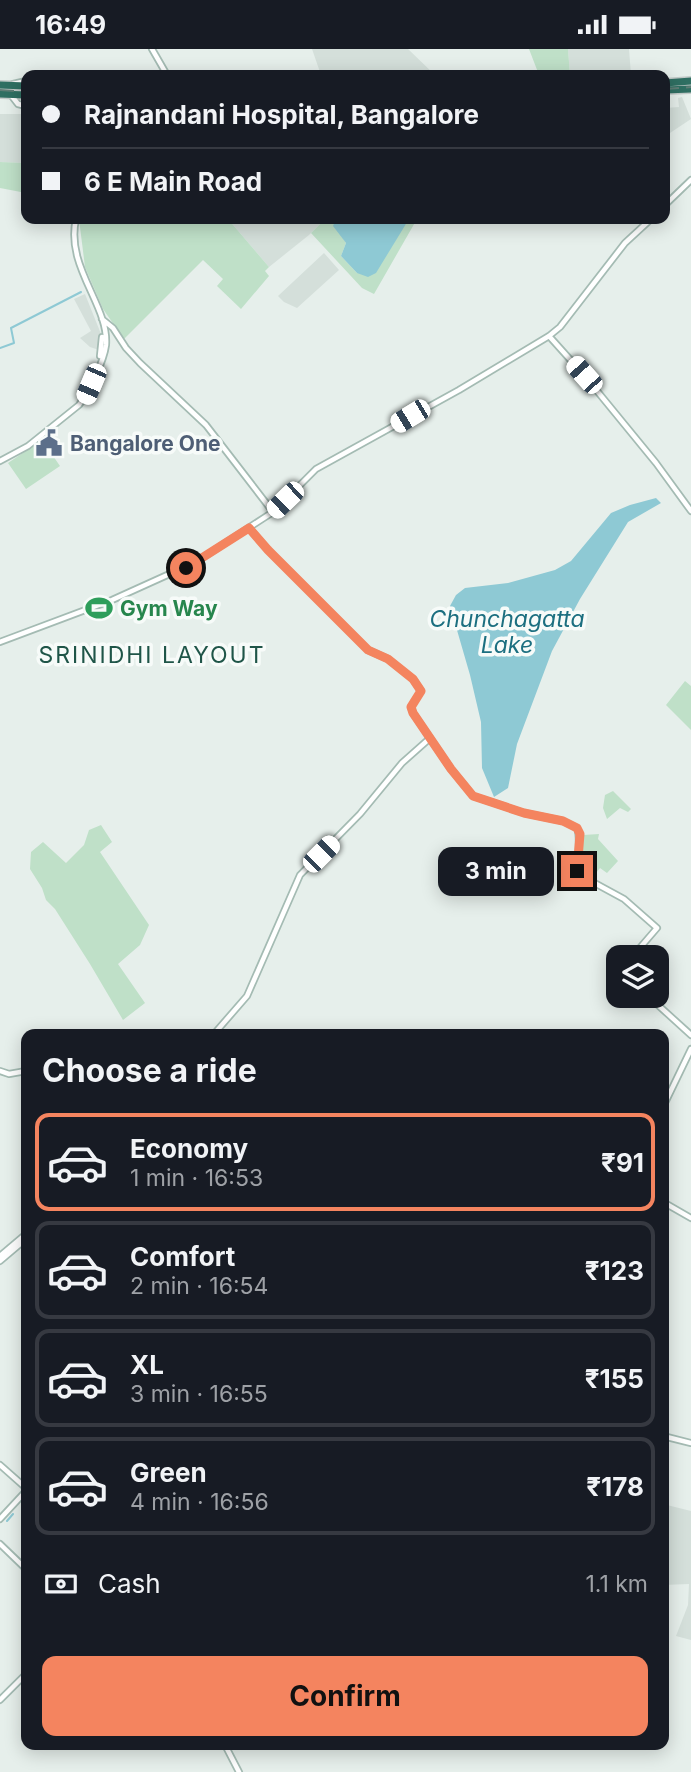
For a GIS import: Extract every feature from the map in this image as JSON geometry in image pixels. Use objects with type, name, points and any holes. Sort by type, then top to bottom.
[{"type":"highway","points":[[670,83],[691,81]]},
{"type":"highway","points":[[670,90],[691,89]]},
{"type":"street","points":[[152,49],[164,70]]},
{"type":"street","points":[[5,85],[4,96],[21,105]]},
{"type":"street","points":[[670,200],[691,180]]},
{"type":"street","points":[[0,461],[28,446],[83,399],[101,350],[99,318],[75,254],[74,224]]},
{"type":"street","points":[[0,642],[112,600],[186,568],[273,512],[316,469],[459,390],[549,336],[560,327],[625,243],[646,224]]},
{"type":"street","points":[[99,318],[113,328],[140,363],[206,425],[273,512]]},
{"type":"street","points":[[549,336],[656,463],[691,511]]},
{"type":"street","points":[[249,528],[368,650],[388,659],[413,679],[421,691],[411,709],[429,739],[468,791],[479,800],[563,821],[577,828],[580,834],[578,874],[624,899],[657,928],[642,945]]},
{"type":"street","points":[[218,1029],[247,996],[300,875],[378,794],[402,763],[429,739]]},
{"type":"street","points":[[661,1008],[691,1035]]},
{"type":"street","points":[[669,1095],[691,1049]]},
{"type":"street","points":[[0,1070],[9,1074],[21,1071]]},
{"type":"street","points":[[669,1205],[691,1217]]},
{"type":"street","points":[[0,1259],[21,1241]]},
{"type":"street","points":[[669,1438],[691,1443]]},
{"type":"street","points":[[0,1465],[21,1484]]},
{"type":"street","points":[[0,1519],[21,1497]]},
{"type":"street","points":[[0,1544],[21,1564]]},
{"type":"street","points":[[0,1700],[21,1679]]},
{"type":"street","points":[[228,1750],[239,1772]]},
{"type":"shaded area","points":[[312,49],[408,49],[430,70],[319,70]]},
{"type":"shaded area","points":[[568,49],[629,49],[631,70],[570,70]]},
{"type":"shaded area","points":[[682,97],[691,119],[670,133],[670,108],[679,107],[678,98]]},
{"type":"shaded area","points":[[0,114],[21,114],[21,163],[0,162]]},
{"type":"shaded area","points":[[232,224],[320,224],[309,235],[269,267]]},
{"type":"shaded area","points":[[324,253],[339,270],[297,308],[284,302],[278,296]]},
{"type":"shaded area","points":[[85,294],[101,334],[99,350],[90,347],[80,338],[91,331],[74,299]]},
{"type":"shaded area","points":[[669,1506],[691,1511],[691,1640],[676,1636],[688,1605],[689,1584],[669,1585]]},
{"type":"green space","points":[[529,49],[568,49],[570,70],[537,70]]},
{"type":"green space","points":[[0,162],[21,163],[21,192],[0,188]]},
{"type":"green space","points":[[80,224],[232,224],[269,267],[265,271],[269,276],[241,309],[217,286],[223,279],[203,260],[124,339],[103,309],[85,267]]},
{"type":"green space","points":[[320,224],[334,224],[346,243],[341,256],[357,273],[406,224],[414,224],[374,294],[362,288],[311,233]]},
{"type":"green space","points":[[42,440],[60,466],[26,489],[8,463]]},
{"type":"green space","points":[[685,681],[691,686],[691,730],[666,705]]},
{"type":"green space","points":[[613,791],[631,809],[628,812],[620,808],[607,819],[603,808],[605,795]]},
{"type":"green space","points":[[101,825],[112,842],[100,852],[149,925],[140,945],[118,964],[145,1003],[123,1020],[55,909],[46,900],[30,869],[31,852],[43,842],[66,863],[84,845],[89,830]]},
{"type":"green space","points":[[599,834],[598,839],[618,861],[607,873],[600,868],[592,878],[582,865],[583,835]]},
{"type":"water","points":[[406,224],[376,273],[368,277],[357,273],[341,256],[346,243],[333,226]]},
{"type":"water","name":"Chunchagatta Lake","points":[[656,498],[661,503],[628,522],[580,599],[552,651],[517,744],[508,788],[494,797],[482,768],[481,722],[450,606],[456,595],[465,588],[508,583],[555,570],[571,561],[611,513]]},
{"type":"waterway","points":[[0,348],[14,343],[11,328],[81,292]]},
{"type":"waterway","points":[[7,1521],[13,1514]]},
{"type":"railway","points":[[670,89],[691,87]]},
{"type":"railway","points":[[0,90],[21,92]]},
{"type":"place","name":"Bangalore One","points":[[49,443]]},
{"type":"place","name":"Gym Way","points":[[99,608]]},
{"type":"district","name":"SRINIDHI LAYOUT","points":[[152,655]]},
{"type":"route","points":[[186,568],[249,528],[368,650],[388,659],[421,688],[411,709],[431,742],[473,796],[524,813],[563,821],[577,828],[580,834],[577,871]]}]
